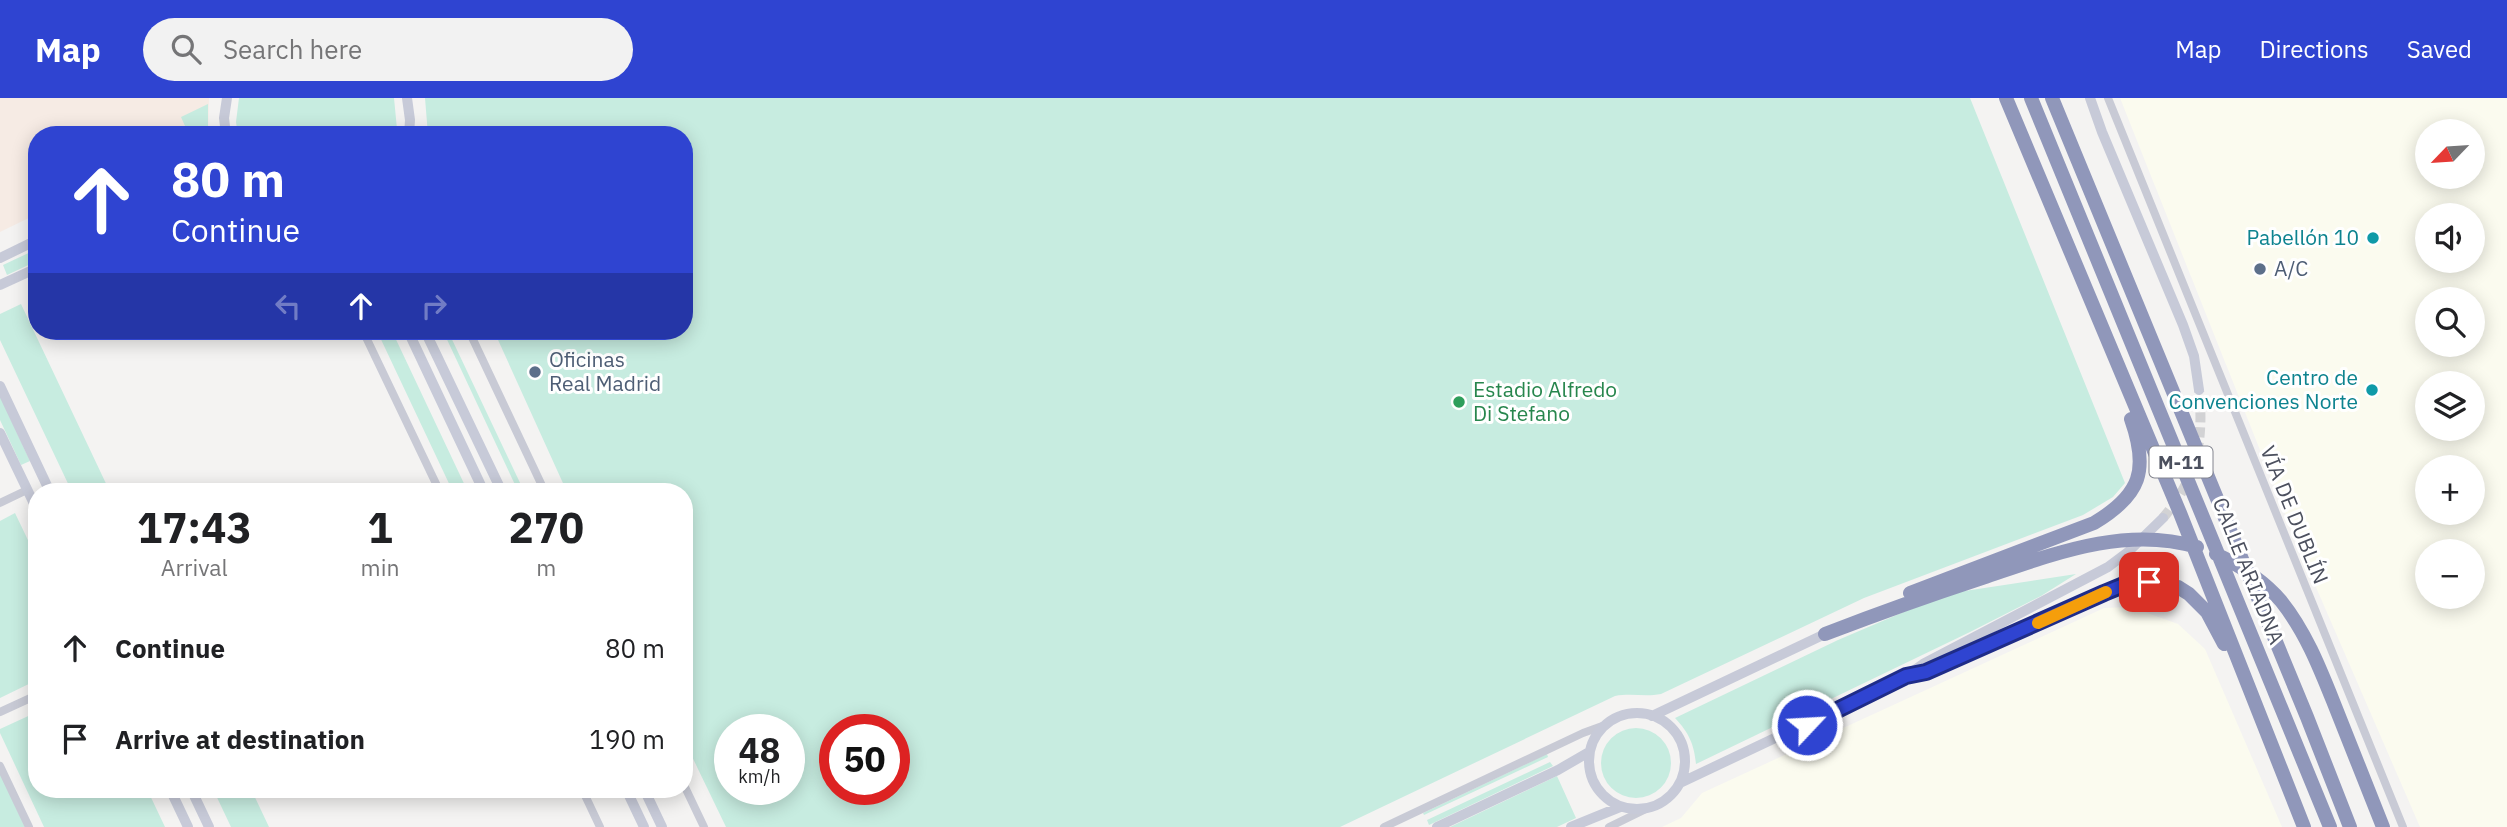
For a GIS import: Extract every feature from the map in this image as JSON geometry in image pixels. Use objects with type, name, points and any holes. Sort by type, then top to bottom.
[{"type":"highway","points":[[2006,98],[2228,633],[2304,827]]},
{"type":"highway","name":"CALLE ARIADNA","points":[[2031,98],[2330,827]]},
{"type":"highway","name":"CALLE ARIADNA","points":[[2052,98],[2250,576],[2350,827]]},
{"type":"highway","points":[[1825,634],[1934,583],[2094,523],[2115,510],[2129,495],[2138,481],[2140,467],[2136,431],[2099,336],[2088,295]]},
{"type":"highway","points":[[1825,634],[1905,604],[2079,548],[2120,540],[2171,541],[2214,553],[2254,577],[2290,614],[2318,663],[2383,827]]},
{"type":"highway","points":[[1906,676],[1926,672],[2121,586],[2164,583],[2189,594],[2207,612],[2272,749]]},
{"type":"street","points":[[225,126],[228,98]]},
{"type":"street","points":[[407,98],[410,126]]},
{"type":"street","points":[[2090,98],[2183,325],[2194,356],[2199,390]]},
{"type":"street","name":"VÍA DE DUBLÍN","points":[[2108,98],[2403,827]]},
{"type":"street","points":[[0,258],[28,244]]},
{"type":"street","points":[[0,285],[28,272]]},
{"type":"street","points":[[367,340],[436,483]]},
{"type":"street","points":[[412,340],[480,483]]},
{"type":"street","points":[[429,340],[498,483]]},
{"type":"street","points":[[473,340],[541,483]]},
{"type":"street","points":[[0,386],[46,483]]},
{"type":"street","points":[[0,433],[27,490],[0,503]]},
{"type":"street","points":[[1609,827],[1669,797],[1680,783],[1906,676],[1923,664],[2108,567],[2128,552],[2162,518]]},
{"type":"street","points":[[1652,716],[1825,634]]},
{"type":"street","points":[[0,712],[28,699]]},
{"type":"street","points":[[1384,827],[1627,714],[1652,716],[1668,725],[1679,739],[1685,757],[1680,783]]},
{"type":"street","points":[[1605,725],[1596,736],[1589,752],[1590,775],[1610,802],[1620,807],[1646,809]]},
{"type":"street","points":[[1437,827],[1558,770],[1589,752]]},
{"type":"street","points":[[0,766],[29,827]]},
{"type":"street","points":[[174,798],[188,827]]},
{"type":"street","points":[[195,798],[209,827]]},
{"type":"street","points":[[586,798],[600,827]]},
{"type":"street","points":[[630,798],[644,827]]},
{"type":"street","points":[[648,798],[662,827]]},
{"type":"street","points":[[690,798],[704,827]]},
{"type":"street","points":[[1571,827],[1620,807]]},
{"type":"shaded area","points":[[0,98],[209,98],[208,126],[28,126],[28,218],[0,232]]},
{"type":"shaded area","points":[[2120,98],[2507,98],[2507,827],[2420,827],[2299,548]]},
{"type":"shaded area","points":[[2131,607],[2178,624],[2205,649],[2282,827],[1662,827],[1681,818],[1702,793],[2104,608]]},
{"type":"green space","points":[[239,98],[394,98],[397,126],[237,126]]},
{"type":"green space","points":[[425,98],[1970,98],[2125,483],[2113,497],[2083,515],[1864,598],[1661,694],[1615,696],[1340,827],[726,827],[715,805],[805,805],[805,714],[714,714],[714,802],[693,759],[693,483],[563,483],[498,340],[693,340],[693,126],[427,126]]},
{"type":"green space","points":[[208,104],[208,126],[185,126],[181,117]]},
{"type":"green space","points":[[28,253],[28,265],[7,275],[3,265]]},
{"type":"green space","points":[[21,304],[28,319],[28,340],[38,340],[106,483],[68,483],[0,340],[0,314]]},
{"type":"green space","points":[[381,340],[396,340],[464,483],[449,483]]},
{"type":"green space","points":[[447,340],[452,340],[520,483],[514,483]]},
{"type":"green space","points":[[0,396],[30,461],[21,465],[0,420]]},
{"type":"green space","points":[[15,513],[28,540],[28,684],[0,698],[0,521]]},
{"type":"green space","points":[[2076,574],[2041,596],[1970,632],[1696,764],[1690,739],[1675,718],[1838,640],[1958,592]]},
{"type":"green space","points":[[28,716],[28,793],[0,733],[0,729]]},
{"type":"green space","points":[[1636,728],[1661,738],[1671,763],[1661,788],[1636,798],[1611,788],[1601,763],[1611,738]]},
{"type":"green space","points":[[1547,754],[1548,757],[1424,815],[1423,813]]},
{"type":"green space","points":[[1550,762],[1553,766],[1429,825],[1427,820]]},
{"type":"green space","points":[[0,773],[25,827],[0,827]]},
{"type":"green space","points":[[1557,776],[1576,818],[1557,827],[1450,827]]},
{"type":"green space","points":[[30,798],[151,798],[165,827],[44,827]]},
{"type":"green space","points":[[217,798],[255,798],[269,827],[231,827]]},
{"type":"tunnel","points":[[2163,518],[2184,488],[2196,458],[2200,426],[2199,390]]},
{"type":"slow traffic","points":[[2038,623],[2106,592]]},
{"type":"place","name":"Pabellón 10","points":[[2373,238]]},
{"type":"place","name":"A/C","points":[[2260,269]]},
{"type":"place","name":"Oficinas Real Madrid","points":[[535,372]]},
{"type":"place","name":"Centro de Convenciones Norte","points":[[2372,390]]},
{"type":"place","name":"Estadio Alfredo Di Stefano","points":[[1459,402]]},
{"type":"route","points":[[1807,725],[1906,676],[1926,672],[1965,656],[2104,593],[2121,586],[2149,582]]}]
